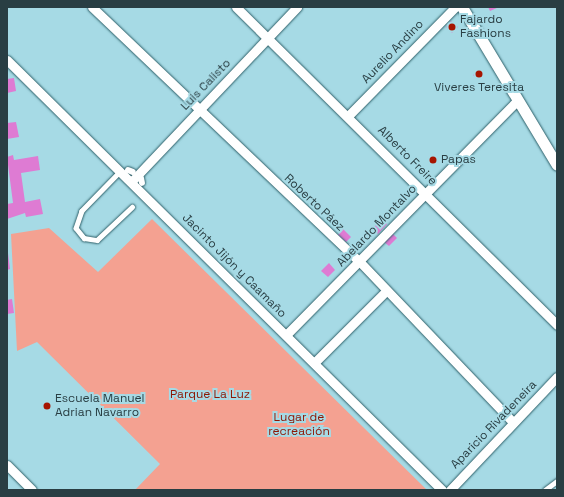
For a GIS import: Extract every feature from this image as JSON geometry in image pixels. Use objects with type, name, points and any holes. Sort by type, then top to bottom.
[{"type":"street","name":"Roberto Páez","points":[[92,7],[198,110],[360,262],[386,291],[513,422]]},
{"type":"street","name":"Alberto Freire","points":[[236,7],[349,115],[557,325]]},
{"type":"street","name":"Luis Calisto","points":[[133,176],[297,7]]},
{"type":"street","name":"Aurelio Andino","points":[[349,115],[454,7]]},
{"type":"street","points":[[462,7],[557,165]]},
{"type":"street","name":"Jacinto Jijón y Caamaño","points":[[7,60],[133,176],[286,335],[442,490]]},
{"type":"street","name":"Abelardo Montalvo","points":[[286,335],[360,262],[426,192],[518,100]]},
{"type":"street","points":[[314,363],[386,291]]},
{"type":"street","name":"Aparicio Rivadeneira","points":[[450,490],[557,377]]},
{"type":"street","points":[[7,465],[32,490]]},
{"type":"lane","points":[[132,207],[96,240],[84,238],[76,228],[82,211],[133,176]]},
{"type":"lane","points":[[545,490],[557,481]]},
{"type":"green space","name":"Parque La Luz","points":[[152,219],[427,490],[135,490],[160,464],[37,342],[17,351],[11,234],[49,228],[98,272]]},
{"type":"building","points":[[488,7],[499,7],[490,11]]},
{"type":"building","name":"Fajardo Fashions","points":[[451,21],[458,27],[452,33],[446,27]]},
{"type":"building","name":"Viveres Teresita","points":[[480,69],[484,73],[477,79],[473,75]]},
{"type":"building","points":[[14,78],[16,91],[7,93],[7,79]]},
{"type":"building","points":[[16,122],[19,137],[7,139],[7,123]]},
{"type":"building","points":[[13,155],[14,160],[38,156],[40,170],[21,173],[25,202],[40,199],[43,214],[26,217],[25,213],[7,219],[7,204],[13,203],[7,157]]},
{"type":"building","points":[[382,219],[387,224],[378,234],[372,229]]},
{"type":"building","points":[[343,229],[351,237],[346,242],[338,235]]},
{"type":"building","points":[[392,233],[397,238],[389,246],[384,242]]},
{"type":"building","points":[[8,253],[10,269],[7,270],[7,254]]},
{"type":"building","points":[[329,263],[335,270],[328,277],[321,271]]},
{"type":"building","points":[[12,299],[14,313],[7,314],[7,300]]},
{"type":"place","name":"Fajardo Fashions","points":[[452,27]]},
{"type":"place","name":"Viveres Teresita","points":[[479,74]]},
{"type":"place","name":"Papas","points":[[433,160]]},
{"type":"place","name":"Escuela Manuel Adrian Navarro","points":[[47,406]]},
{"type":"park label","name":"Lugar de recreación","points":[[299,425]]}]
